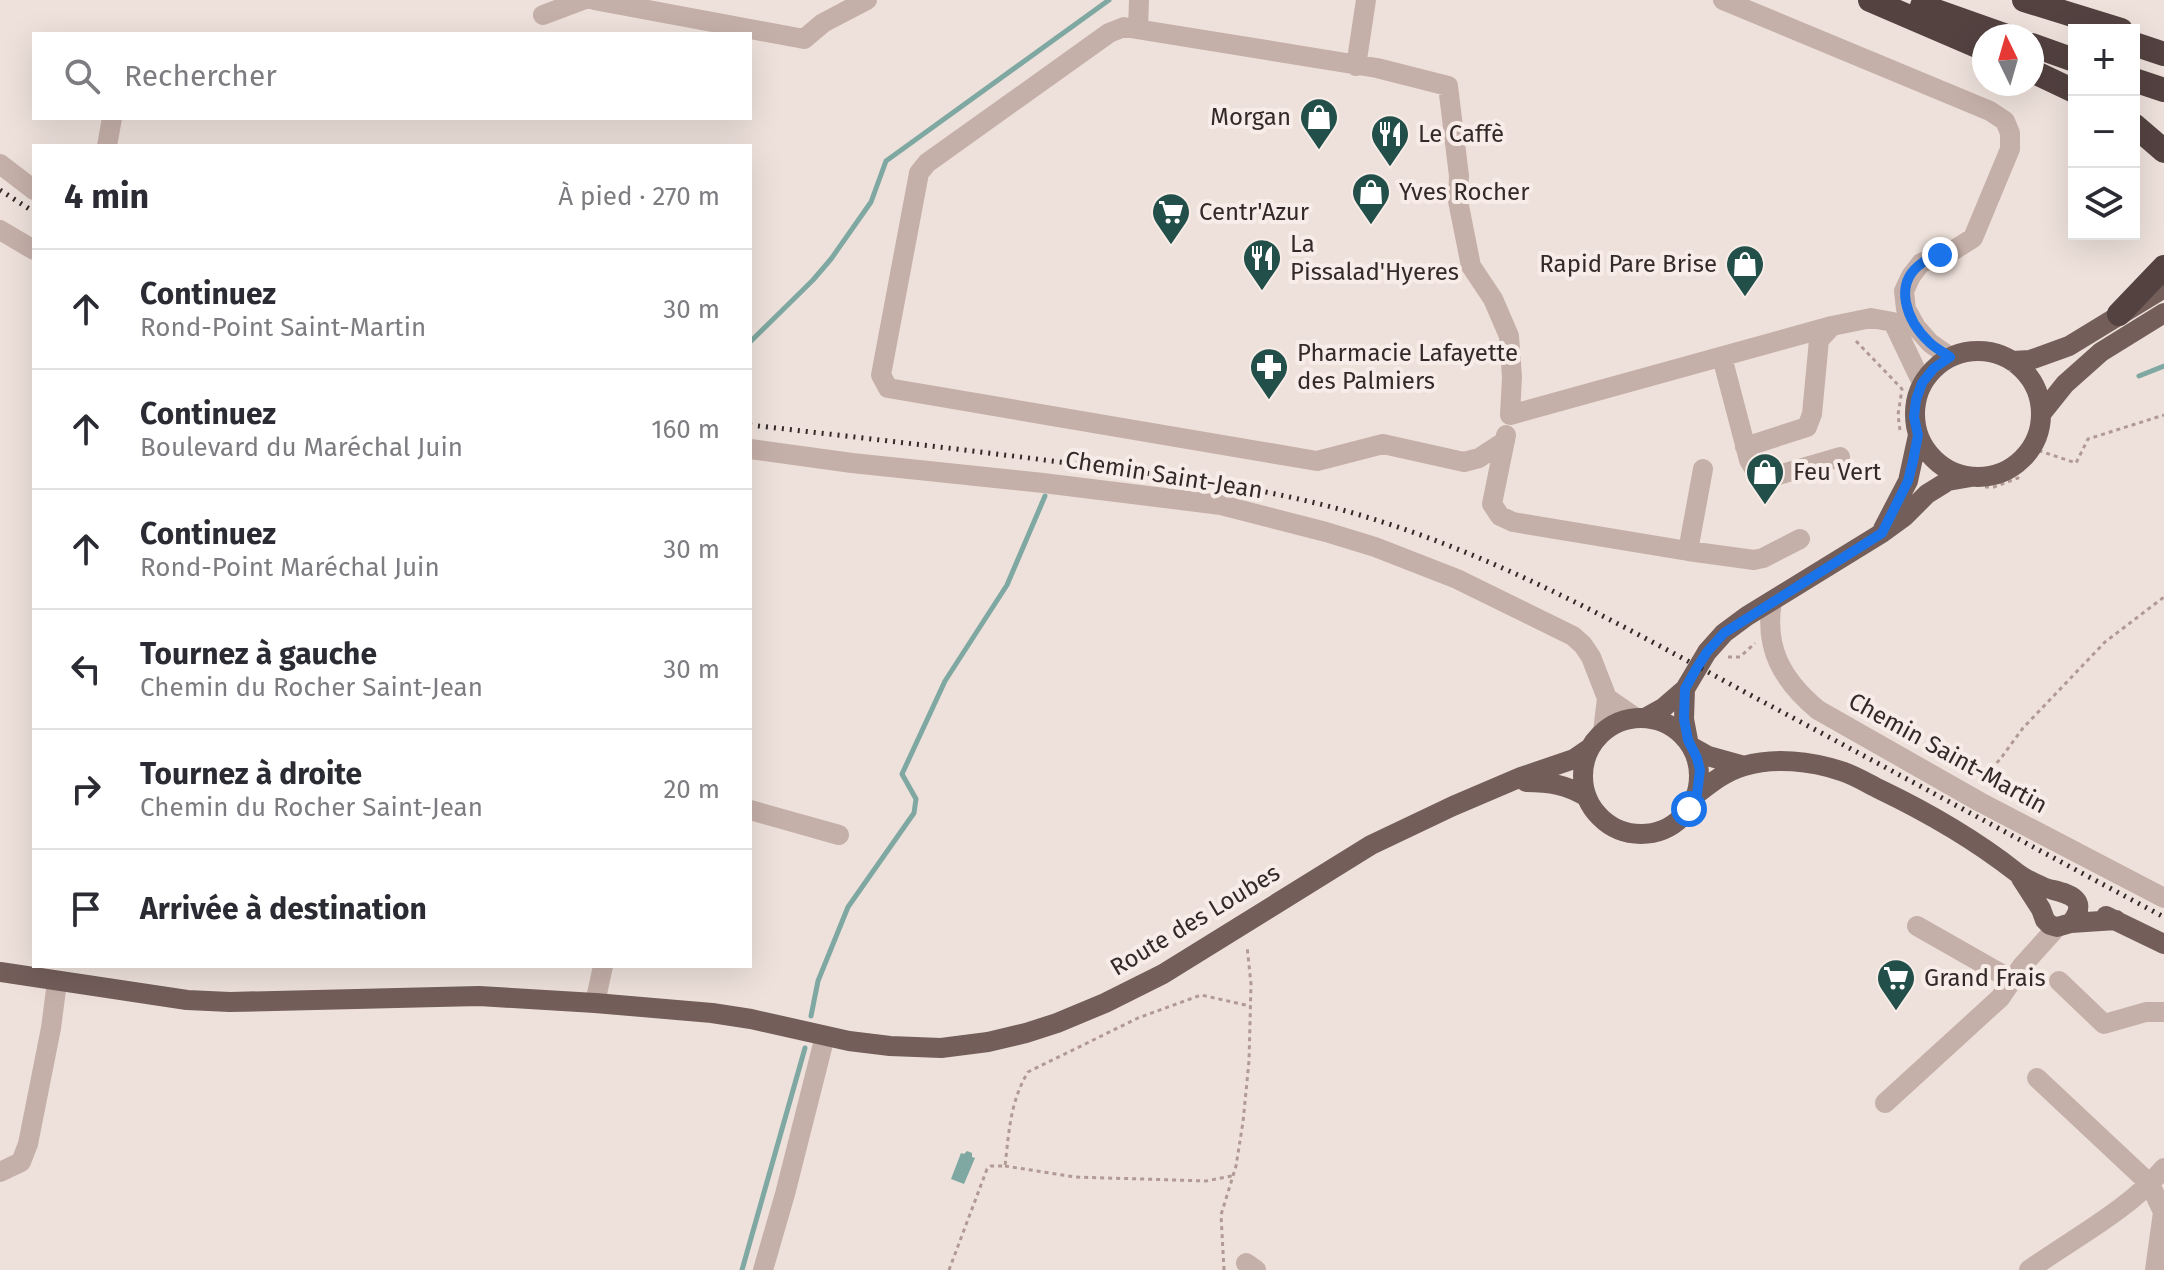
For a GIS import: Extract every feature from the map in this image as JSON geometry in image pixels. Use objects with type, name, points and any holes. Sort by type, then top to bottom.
[{"type":"highway","points":[[1870,0],[1972,44]]},
{"type":"highway","points":[[1905,0],[1973,24]]},
{"type":"highway","points":[[2005,0],[2075,24]]},
{"type":"highway","points":[[2024,0],[2102,24]]},
{"type":"highway","points":[[2140,36],[2164,44]]},
{"type":"highway","points":[[2140,46],[2164,54]]},
{"type":"highway","points":[[2044,49],[2068,58]]},
{"type":"highway","points":[[2044,77],[2068,88]]},
{"type":"highway","points":[[2140,82],[2164,90]]},
{"type":"highway","points":[[2140,130],[2164,151]]},
{"type":"highway","points":[[2119,314],[2164,267]]},
{"type":"main road","points":[[2012,361],[2030,360],[2069,346],[2164,288]]},
{"type":"main road","points":[[2041,414],[2065,384],[2101,352],[2164,313]]},
{"type":"main road","points":[[1685,689],[1684,719],[1700,770],[1697,794],[1679,820],[1665,829],[1634,834],[1619,830],[1594,810],[1583,783],[1583,769],[1596,740],[1612,725],[1663,708],[1685,689],[1707,652],[1724,633],[1882,533],[1927,494],[1948,481],[1988,476],[2005,471],[2020,461],[2039,432],[2041,414],[2039,397],[2024,370],[1998,354],[1982,351],[1950,357],[1934,368],[1922,383],[1916,400],[1909,434],[1908,481],[1882,533]]},
{"type":"main road","points":[[1909,434],[1938,463],[1953,472],[1971,477]]},
{"type":"main road","points":[[1640,718],[1669,724],[1708,756],[1744,766]]},
{"type":"main road","name":"Route des Loubes","points":[[0,972],[173,998],[230,1002],[479,996],[712,1013],[890,1046],[941,1048],[988,1042],[1057,1023],[1163,974],[1371,845],[1521,777],[1562,765],[1596,740]]},
{"type":"main road","points":[[1697,794],[1712,782],[1744,766],[1800,761],[1842,771],[1968,837],[1999,858],[2018,874],[2053,918],[2116,920]]},
{"type":"main road","name":"Route des Loubes","points":[[1495,788],[1544,782],[1571,787],[1587,797]]},
{"type":"main road","points":[[2018,874],[2040,886],[2068,893],[2076,902],[2164,944]]},
{"type":"main road","points":[[2053,918],[2045,897],[2056,891]]},
{"type":"main road","points":[[2053,918],[2077,910],[2076,902]]},
{"type":"street","points":[[543,15],[583,0]]},
{"type":"street","points":[[594,0],[804,39],[823,23],[867,0]]},
{"type":"street","points":[[1138,29],[1139,0]]},
{"type":"street","points":[[1356,66],[1366,0]]},
{"type":"street","points":[[1723,0],[1990,111],[2005,121],[2010,133],[2010,149],[1973,238],[1954,250],[1921,263],[1904,291],[1906,309],[1916,327],[1930,343],[1950,357]]},
{"type":"street","points":[[1505,441],[1479,458],[1464,462],[1383,444],[1317,461],[888,388],[881,375],[919,173],[927,163],[1109,33],[1124,27],[1377,68],[1448,86],[1459,176],[1458,201],[1471,266],[1493,299],[1509,336],[1512,377],[1510,415],[1505,441],[1492,504],[1500,516],[1513,522],[1754,560],[1800,539]]},
{"type":"street","points":[[107,144],[112,120]]},
{"type":"street","points":[[0,164],[32,188]]},
{"type":"street","points":[[0,230],[32,249]]},
{"type":"street","points":[[1510,415],[1871,318],[1893,322],[1922,383]]},
{"type":"street","points":[[1745,447],[1807,427],[1812,414],[1819,340],[1840,324]]},
{"type":"street","points":[[1722,357],[1745,447],[1755,470],[1775,476],[1840,457]]},
{"type":"street","name":"Chemin Saint-Jean","points":[[752,449],[1221,505],[1375,547],[1457,579],[1573,636],[1591,657],[1607,698],[1596,740]]},
{"type":"street","points":[[1688,551],[1703,469]]},
{"type":"street","name":"Chemin Saint-Martin","points":[[1772,601],[1769,631],[1777,660],[1801,696],[1818,710],[1968,796],[2164,898]]},
{"type":"street","points":[[1607,698],[1640,718]]},
{"type":"street","points":[[752,811],[839,835]]},
{"type":"street","points":[[1885,1103],[2000,998],[2053,918]]},
{"type":"street","points":[[1917,926],[2017,973]]},
{"type":"street","points":[[595,1003],[603,968]]},
{"type":"street","points":[[2059,981],[2104,1024],[2146,1012],[2164,1012]]},
{"type":"street","points":[[0,1172],[21,1162],[28,1144],[57,982]]},
{"type":"street","points":[[763,1270],[825,1036]]},
{"type":"street","points":[[2037,1078],[2157,1176],[2163,1212],[2155,1270]]},
{"type":"street","points":[[2029,1270],[2114,1215],[2157,1176]]},
{"type":"path","points":[[1840,324],[1902,389],[1898,415],[1909,434]]},
{"type":"path","points":[[2031,448],[2076,463],[2088,439],[2164,415]]},
{"type":"path","points":[[1968,796],[2023,728],[2105,642],[2164,597]]},
{"type":"path","points":[[1718,659],[1740,657],[1769,631]]},
{"type":"path","points":[[1224,1270],[1221,1215],[1233,1176],[1249,1061],[1251,984],[1244,922]]},
{"type":"path","points":[[1005,1166],[1012,1114],[1019,1088],[1028,1072],[1138,1018],[1201,995],[1250,1006]]},
{"type":"path","points":[[949,1270],[987,1169],[991,1166],[1075,1177],[1206,1181],[1233,1176]]},
{"type":"water","points":[[967,1151],[975,1158],[964,1184],[951,1179],[961,1153]]},
{"type":"waterway","points":[[752,340],[831,259],[871,202],[886,161],[1109,0]]},
{"type":"waterway","points":[[2139,376],[2164,366]]},
{"type":"waterway","points":[[811,1016],[818,981],[848,907],[914,813],[916,799],[902,774],[945,681],[1007,585],[1045,496]]},
{"type":"waterway","points":[[742,1270],[805,1048]]},
{"type":"railway","points":[[0,190],[32,211]]},
{"type":"railway","points":[[752,425],[1223,484],[1321,504],[1406,530],[1509,571],[1608,619],[2164,917]]},
{"type":"place","name":"Morgan","points":[[1319,151]]},
{"type":"place","name":"Le Caffè","points":[[1390,168]]},
{"type":"place","name":"Yves Rocher","points":[[1371,226]]},
{"type":"place","name":"Centr'Azur","points":[[1171,246]]},
{"type":"place","name":"La Pissalad'Hyeres","points":[[1262,292]]},
{"type":"place","name":"Rapid Pare Brise","points":[[1745,298]]},
{"type":"place","name":"Pharmacie Lafayette des Palmiers","points":[[1269,401]]},
{"type":"place","name":"Feu Vert","points":[[1765,506]]},
{"type":"place","name":"Grand Frais","points":[[1896,1012]]},
{"type":"route","points":[[1689,809],[1697,794],[1700,770],[1688,740],[1684,719],[1685,689],[1707,652],[1724,633],[1747,616],[1882,533],[1908,481],[1918,435],[1914,417],[1916,400],[1922,383],[1934,368],[1950,357],[1930,343],[1916,327],[1906,309],[1904,291],[1921,263],[1940,255]]}]
